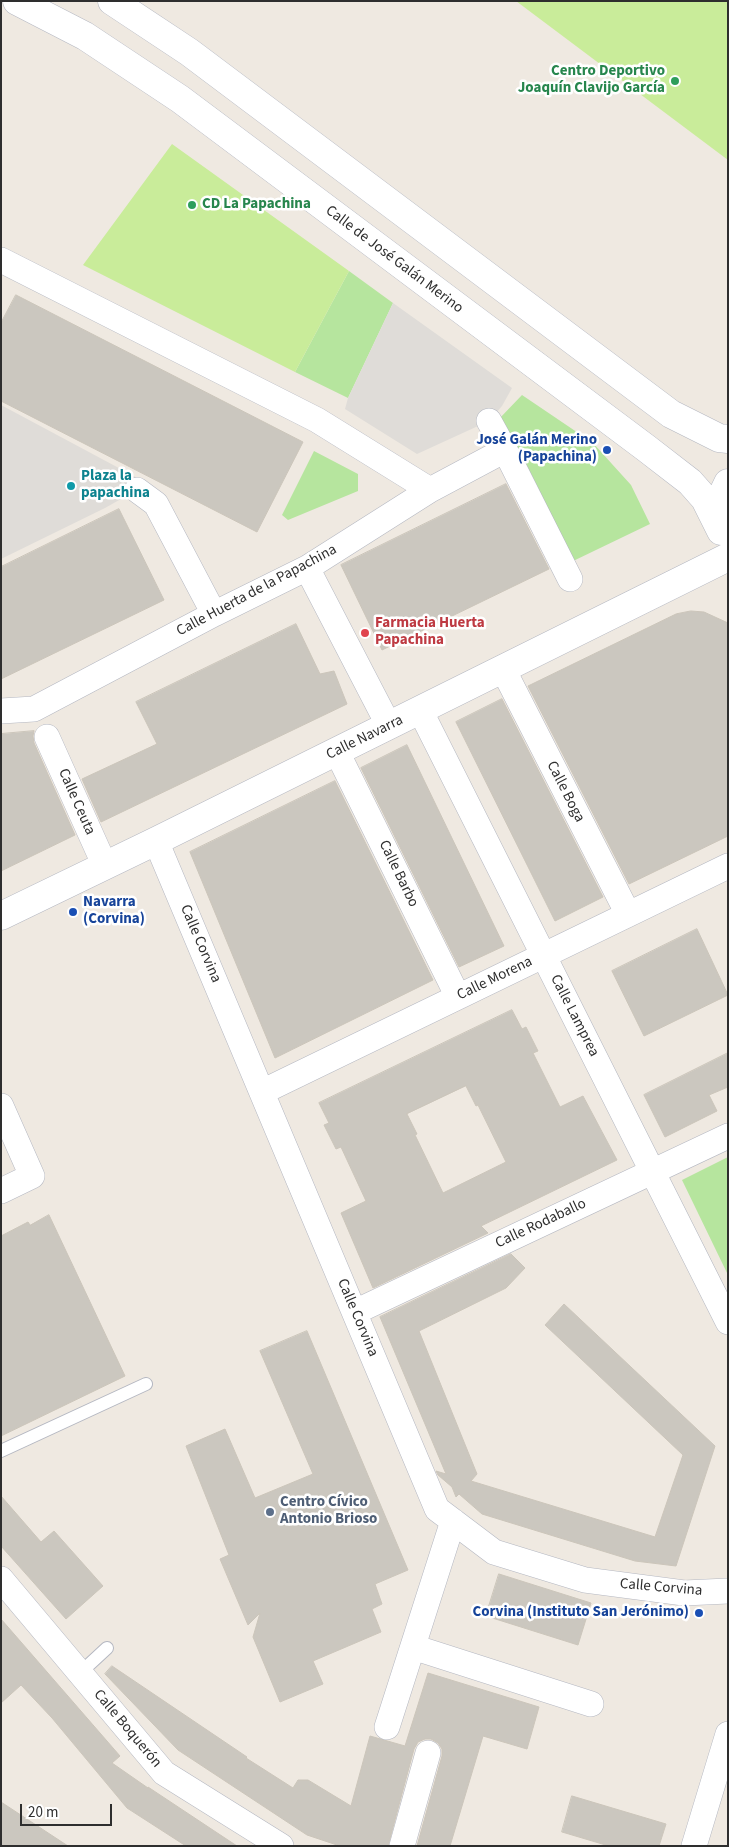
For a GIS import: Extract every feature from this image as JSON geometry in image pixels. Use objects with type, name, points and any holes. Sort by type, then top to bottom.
[{"type":"main road","name":"Calle de José Galán Merino","points":[[17,1],[85,36],[180,99],[646,448],[690,482],[705,499],[724,540]]},
{"type":"main road","points":[[112,1],[189,52],[671,414],[719,438],[728,440]]},
{"type":"main road","points":[[724,540],[719,516],[721,502],[728,483]]},
{"type":"main road","name":"Calle Navarra","points":[[3,911],[156,842],[728,557]]},
{"type":"street","points":[[3,266],[317,420],[430,490]]},
{"type":"street","points":[[489,421],[570,580]]},
{"type":"street","name":"Calle Huerta de la Papachina","points":[[1,711],[41,725],[214,614],[307,568],[430,490],[505,450]]},
{"type":"street","points":[[146,497],[214,614]]},
{"type":"street","points":[[307,568],[388,726]]},
{"type":"street","name":"Calle Boga","points":[[503,669],[628,914]]},
{"type":"street","name":"Calle Lamprea","points":[[420,710],[728,1322]]},
{"type":"street","name":"Calle Ceuta","points":[[41,725],[105,866]]},
{"type":"street","name":"Calle Barbo","points":[[337,752],[458,997]]},
{"type":"street","name":"Calle Corvina","points":[[156,842],[437,1509],[494,1552],[585,1580],[684,1593],[728,1591]]},
{"type":"street","name":"Calle Morena","points":[[262,1092],[728,866]]},
{"type":"street","points":[[1,1106],[32,1176],[1,1191]]},
{"type":"street","name":"Calle Rodaballo","points":[[355,1312],[728,1136]]},
{"type":"street","points":[[387,1727],[453,1521]]},
{"type":"street","name":"Calle Boquerón","points":[[1,1580],[164,1773],[282,1846]]},
{"type":"street","points":[[413,1648],[591,1704]]},
{"type":"street","points":[[694,1846],[728,1734]]},
{"type":"street","points":[[402,1846],[428,1753]]},
{"type":"lane","points":[[1,1451],[146,1384]]},
{"type":"lane","points":[[80,1673],[107,1648]]},
{"type":"green space","name":"Centro Deportivo Joaquín Clavijo García","points":[[516,1],[728,1],[728,160]]},
{"type":"green space","name":"CD La Papachina","points":[[172,144],[349,271],[295,372],[83,265]]},
{"type":"green space","points":[[349,271],[393,303],[348,398],[295,372]]},
{"type":"green space","points":[[522,395],[593,443],[631,485],[650,524],[569,563],[498,420]]},
{"type":"green space","points":[[314,451],[358,474],[358,491],[288,520],[282,515]]},
{"type":"green space","points":[[728,1157],[728,1275],[682,1180]]},
{"type":"shaded area","points":[[393,303],[512,388],[502,406],[489,421],[417,454],[345,409],[348,398]]},
{"type":"shaded area","name":"Plaza la papachina","points":[[1,405],[145,482],[137,490],[105,508],[1,559]]},
{"type":"building","points":[[16,295],[303,442],[257,532],[1,401],[1,323]]},
{"type":"building","points":[[506,484],[549,569],[382,650],[341,565]]},
{"type":"building","points":[[119,509],[164,600],[1,679],[1,567]]},
{"type":"building","points":[[691,611],[704,612],[728,623],[728,836],[629,884],[528,686],[676,614]]},
{"type":"building","points":[[296,624],[320,674],[334,671],[347,704],[101,822],[82,779],[157,744],[136,702]]},
{"type":"building","points":[[502,699],[603,897],[555,921],[456,722]]},
{"type":"building","points":[[34,731],[34,743],[75,835],[1,871],[1,734]]},
{"type":"building","points":[[407,745],[504,946],[459,967],[361,768]]},
{"type":"building","points":[[335,781],[433,980],[275,1058],[190,852]]},
{"type":"building","points":[[697,929],[728,995],[644,1036],[612,971]]},
{"type":"building","points":[[512,1010],[522,1029],[526,1027],[538,1051],[533,1053],[560,1107],[583,1096],[617,1160],[481,1226],[488,1233],[373,1288],[341,1213],[366,1201],[341,1147],[336,1149],[324,1125],[329,1123],[319,1103]],"holes":[[[466,1086],[476,1106],[478,1105],[506,1162],[443,1193],[407,1114]]]},
{"type":"building","points":[[728,1053],[728,1087],[709,1095],[717,1111],[665,1137],[644,1095]]},
{"type":"building","points":[[49,1215],[125,1376],[1,1436],[1,1236],[28,1222],[30,1225]]},
{"type":"building","points":[[511,1254],[525,1268],[506,1288],[419,1331],[477,1474],[471,1481],[655,1537],[683,1455],[545,1325],[564,1304],[715,1446],[676,1566],[635,1561],[482,1514],[459,1494],[456,1497],[452,1487],[438,1475],[436,1471],[446,1474],[380,1317]]},
{"type":"building","points":[[307,1331],[408,1570],[375,1584],[382,1604],[372,1609],[381,1632],[313,1661],[323,1684],[280,1702],[253,1637],[260,1613],[248,1625],[220,1559],[229,1555],[186,1446],[225,1429],[255,1498],[313,1474],[260,1351]]},
{"type":"building","points":[[1,1496],[41,1542],[54,1531],[103,1586],[66,1619],[1,1546]]},
{"type":"building","points":[[499,1574],[591,1603],[578,1645],[486,1616]]},
{"type":"building","points":[[1,1619],[120,1756],[112,1763],[237,1846],[186,1846],[127,1808],[52,1718],[21,1685],[1,1703]]},
{"type":"building","points":[[112,1666],[293,1788],[298,1780],[308,1780],[351,1806],[370,1736],[405,1746],[428,1673],[539,1707],[527,1749],[483,1736],[450,1846],[417,1846],[442,1756],[442,1749],[438,1743],[431,1739],[425,1739],[418,1742],[414,1749],[388,1846],[340,1846],[307,1835],[178,1750],[105,1674]]},
{"type":"building","points":[[572,1796],[666,1824],[659,1846],[609,1846],[562,1832]]},
{"type":"building","points":[[1,1802],[68,1846],[1,1846]]},
{"type":"place","name":"Centro Deportivo Joaquín Clavijo García","points":[[675,81]]},
{"type":"place","name":"CD La Papachina","points":[[192,205]]},
{"type":"place","name":"José Galán Merino (Papachina)","points":[[607,450]]},
{"type":"place","name":"Plaza la papachina","points":[[71,486]]},
{"type":"place","name":"Farmacia Huerta Papachina","points":[[365,633]]},
{"type":"place","name":"Navarra (Corvina)","points":[[73,912]]},
{"type":"place","name":"Centro Cívico Antonio Brioso","points":[[270,1512]]},
{"type":"place","name":"Corvina (Instituto San Jerónimo)","points":[[699,1613]]}]
